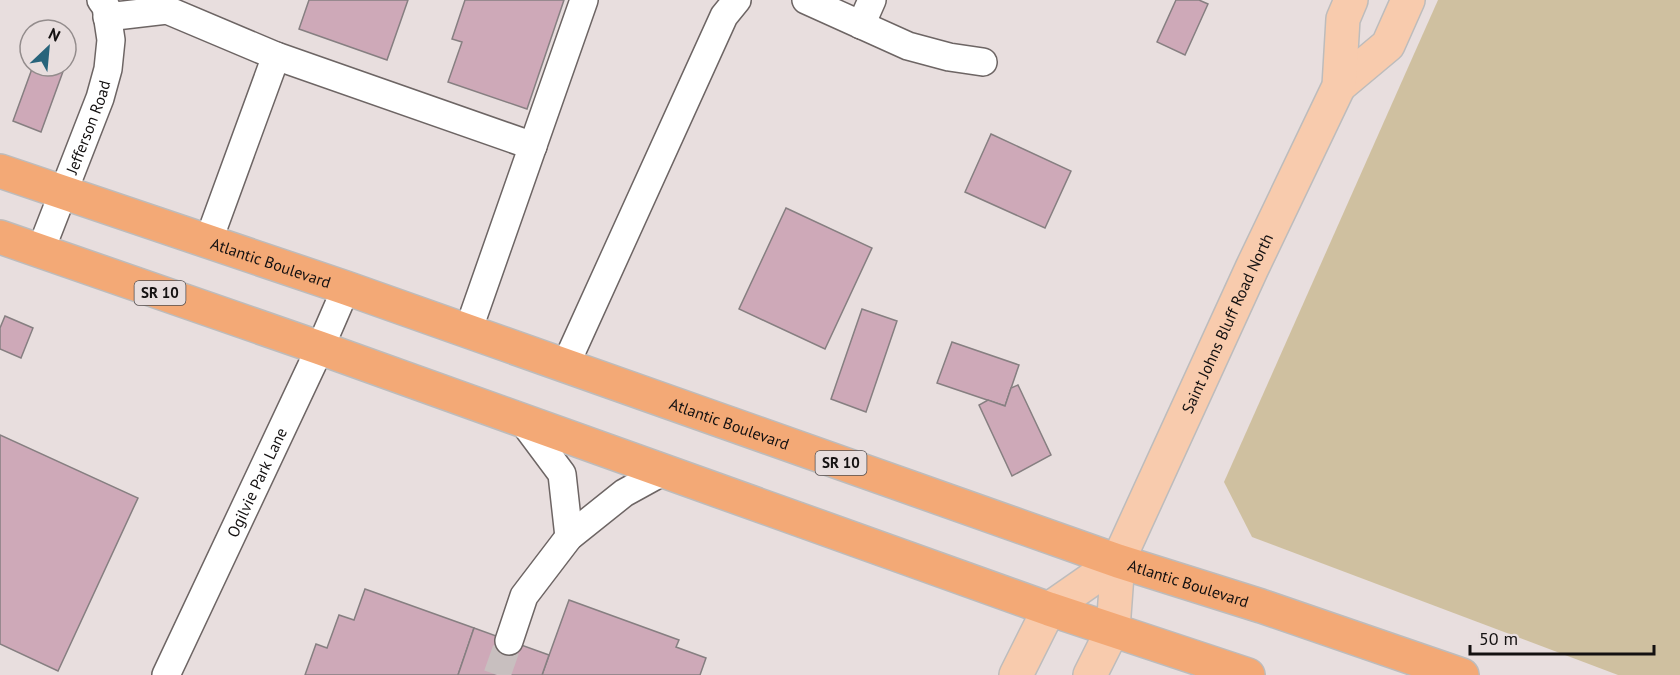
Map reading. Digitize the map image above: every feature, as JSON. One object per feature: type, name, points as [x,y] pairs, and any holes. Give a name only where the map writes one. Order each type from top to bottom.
[{"type":"highway","name":"Atlantic Boulevard","points":[[0,171],[346,288],[1118,561],[1261,606],[1462,675]]},
{"type":"highway","name":"SR 10","points":[[0,237],[320,348],[1049,609],[1248,675]]},
{"type":"main road","name":"Saint Johns Bluff Road North","points":[[1118,561],[1247,278],[1339,86],[1343,19],[1351,0]]},
{"type":"main road","name":"Saint Johns Bluff Road North","points":[[1339,86],[1388,45],[1408,0]]},
{"type":"main road","points":[[1016,675],[1049,609],[1118,561]]},
{"type":"main road","points":[[1090,675],[1113,629],[1118,561]]},
{"type":"street","points":[[468,331],[584,0]]},
{"type":"street","points":[[565,366],[724,16],[737,0]]},
{"type":"street","points":[[806,0],[908,46],[950,57],[983,62]]},
{"type":"street","points":[[861,25],[873,0]]},
{"type":"street","points":[[104,9],[167,10],[276,56],[533,146]]},
{"type":"street","name":"Jefferson Road","points":[[40,252],[100,98],[108,69],[111,40],[104,9]]},
{"type":"street","points":[[208,242],[276,56]]},
{"type":"street","name":"Ogilvie Park Lane","points":[[166,675],[346,288]]},
{"type":"street","points":[[520,419],[562,474],[569,537]]},
{"type":"street","points":[[509,641],[524,596],[569,537],[596,518],[624,493],[664,471]]},
{"type":"shaded area","points":[[1438,0],[1680,0],[1680,675],[1618,675],[1252,537],[1224,482]]},
{"type":"building","points":[[309,0],[408,0],[387,60],[299,29]]},
{"type":"building","points":[[465,0],[564,0],[527,109],[448,82],[462,42],[452,39]]},
{"type":"building","points":[[1176,0],[1199,0],[1208,4],[1185,55],[1157,42]]},
{"type":"building","points":[[29,78],[61,78],[41,132],[13,121]]},
{"type":"building","points":[[991,134],[1071,171],[1045,228],[965,192]]},
{"type":"building","points":[[786,208],[872,248],[825,349],[739,309]]},
{"type":"building","points":[[862,309],[897,321],[866,412],[831,399]]},
{"type":"building","points":[[5,316],[33,328],[21,358],[0,349],[0,328]]},
{"type":"building","points":[[952,342],[1019,365],[1005,406],[937,383]]},
{"type":"building","points":[[1018,385],[1051,455],[1012,476],[979,405],[988,400],[1005,406],[1011,388]]},
{"type":"building","points":[[0,435],[138,498],[58,671],[0,644]]},
{"type":"building","points":[[365,589],[474,628],[458,675],[305,675],[316,644],[327,648],[339,615],[354,620]]},
{"type":"building","points":[[569,600],[679,640],[676,647],[706,658],[700,675],[542,675]]},
{"type":"building","points":[[474,628],[549,655],[542,675],[458,675]]},
{"type":"tunnel","points":[[497,675],[509,641]]}]
